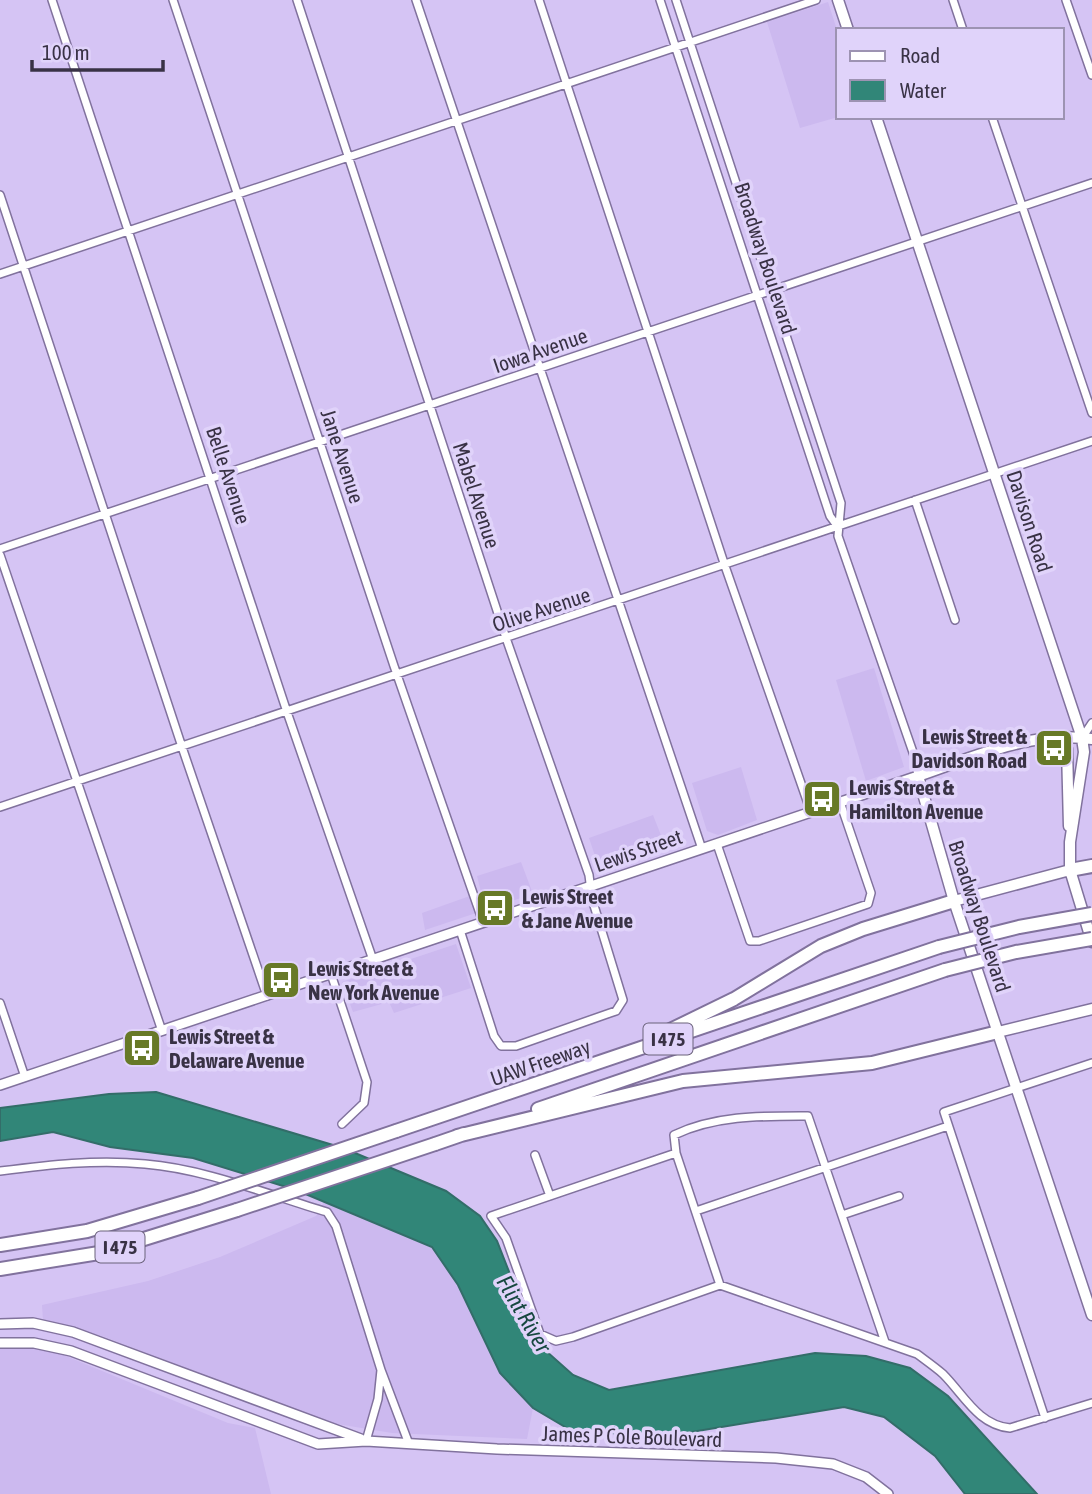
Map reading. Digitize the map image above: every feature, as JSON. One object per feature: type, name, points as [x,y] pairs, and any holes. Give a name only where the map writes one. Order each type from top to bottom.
[{"type":"highway","points":[[1070,870],[1092,866]]},
{"type":"highway","points":[[612,1058],[734,999],[821,946],[863,929],[954,901]]},
{"type":"highway","name":"UAW Freeway","points":[[0,1245],[87,1231],[198,1198],[939,947],[1009,929],[1092,914]]},
{"type":"highway","name":"UAW Freeway","points":[[0,1269],[99,1253],[237,1210],[945,970],[1016,952],[1092,941]]},
{"type":"highway","points":[[457,1136],[683,1081],[872,1063],[998,1032]]},
{"type":"main road","points":[[838,0],[847,28]]},
{"type":"main road","name":"Davison Road","points":[[877,119],[994,475],[1087,739],[1070,842],[1070,870],[1092,941]]},
{"type":"main road","points":[[1063,737],[1067,750],[1070,842]]},
{"type":"main road","name":"Lewis Street","points":[[918,776],[1021,743],[1063,737],[1087,739]]},
{"type":"main road","name":"Broadway Boulevard","points":[[918,776],[954,901],[1016,1089],[1087,1285],[1092,1315]]},
{"type":"main road","points":[[954,901],[1070,870]]},
{"type":"main road","points":[[998,1032],[1092,1009]]},
{"type":"street","name":"Belle Avenue","points":[[52,0],[287,712],[373,960]]},
{"type":"street","name":"Jane Avenue","points":[[173,0],[397,675],[483,922]]},
{"type":"street","name":"Mabel Avenue","points":[[297,0],[428,405],[590,887],[623,1000],[616,1011],[516,1046],[501,1046],[494,1036],[460,930]]},
{"type":"street","points":[[416,0],[616,602],[702,849]]},
{"type":"street","points":[[539,0],[725,566],[811,812]]},
{"type":"street","name":"Broadway Boulevard","points":[[660,0],[830,516],[838,527]]},
{"type":"street","name":"Broadway Boulevard","points":[[676,0],[841,503],[838,536],[916,762],[918,776]]},
{"type":"street","points":[[0,274],[816,0]]},
{"type":"street","points":[[953,0],[962,28]]},
{"type":"street","points":[[1066,0],[1092,75]]},
{"type":"street","points":[[993,119],[1092,413]]},
{"type":"street","name":"Iowa Avenue","points":[[0,552],[105,514],[1092,183]]},
{"type":"street","points":[[0,195],[181,747],[267,996]]},
{"type":"street","points":[[797,413],[811,408]]},
{"type":"street","name":"Olive Avenue","points":[[0,807],[1092,441]]},
{"type":"street","points":[[915,500],[955,620]]},
{"type":"street","points":[[0,552],[162,1031]]},
{"type":"street","points":[[1087,739],[1092,723]]},
{"type":"street","name":"Lewis Street","points":[[0,1085],[918,776]]},
{"type":"street","points":[[717,844],[750,941],[868,904],[871,893],[840,803]]},
{"type":"street","points":[[331,974],[367,1082],[364,1103],[342,1124]]},
{"type":"street","points":[[0,1003],[25,1077]]},
{"type":"street","points":[[1045,1418],[944,1112],[1092,1063]]},
{"type":"street","points":[[720,1285],[676,1153],[674,1135],[691,1127],[727,1119],[808,1116],[885,1342]]},
{"type":"street","points":[[696,1211],[948,1126]]},
{"type":"street","points":[[676,1153],[491,1216],[506,1238],[534,1325],[547,1339],[556,1341],[573,1336],[720,1285],[917,1353],[942,1374],[984,1421],[995,1427],[1010,1428],[1092,1403]]},
{"type":"street","points":[[535,1155],[550,1196]]},
{"type":"street","points":[[0,1171],[95,1162],[148,1164],[203,1176],[327,1212],[336,1226],[381,1370],[409,1444]]},
{"type":"street","points":[[842,1215],[899,1196]]},
{"type":"street","name":"James P Cole Boulevard","points":[[0,1324],[33,1323],[73,1332],[366,1441]]},
{"type":"street","name":"James P Cole Boulevard","points":[[0,1343],[34,1343],[71,1351],[318,1444],[366,1441],[776,1458],[832,1464],[866,1477],[888,1494]]},
{"type":"street","points":[[366,1441],[378,1399],[381,1370]]},
{"type":"shaded area","points":[[828,2],[836,28],[836,118],[800,128],[767,22]]},
{"type":"shaded area","points":[[874,668],[904,767],[866,781],[836,680]]},
{"type":"shaded area","points":[[741,767],[757,820],[718,835],[707,831],[692,783]]},
{"type":"shaded area","points":[[653,815],[666,848],[600,871],[589,838]]},
{"type":"shaded area","points":[[521,862],[533,894],[425,930],[422,913],[481,892],[477,876]]},
{"type":"shaded area","points":[[456,944],[471,988],[394,1013],[389,1002],[353,1012],[342,982]]},
{"type":"shaded area","points":[[324,1202],[432,1247],[458,1285],[500,1373],[533,1408],[527,1439],[392,1433],[331,1423],[102,1336],[43,1320],[42,1305],[148,1281],[220,1257],[316,1216]]},
{"type":"shaded area","points":[[0,1347],[25,1347],[61,1354],[228,1423],[255,1428],[271,1494],[0,1494]]},
{"type":"water","name":"Flint River","points":[[156,1092],[343,1148],[446,1191],[480,1216],[497,1241],[537,1343],[573,1375],[609,1390],[815,1353],[866,1356],[910,1368],[948,1396],[1037,1494],[965,1494],[935,1456],[884,1417],[844,1407],[667,1436],[572,1431],[533,1408],[500,1373],[458,1285],[432,1247],[296,1190],[193,1158],[110,1147],[53,1132],[0,1141],[0,1108],[109,1094]]},
{"type":"place","name":"Lewis Street & Davidson Road","points":[[1054,748]]},
{"type":"place","name":"Lewis Street & Hamilton Avenue","points":[[822,799]]},
{"type":"place","name":"Lewis Street & Jane Avenue","points":[[495,908]]},
{"type":"place","name":"Lewis Street & New York Avenue","points":[[281,980]]},
{"type":"place","name":"Lewis Street & Delaware Avenue","points":[[142,1048]]}]
